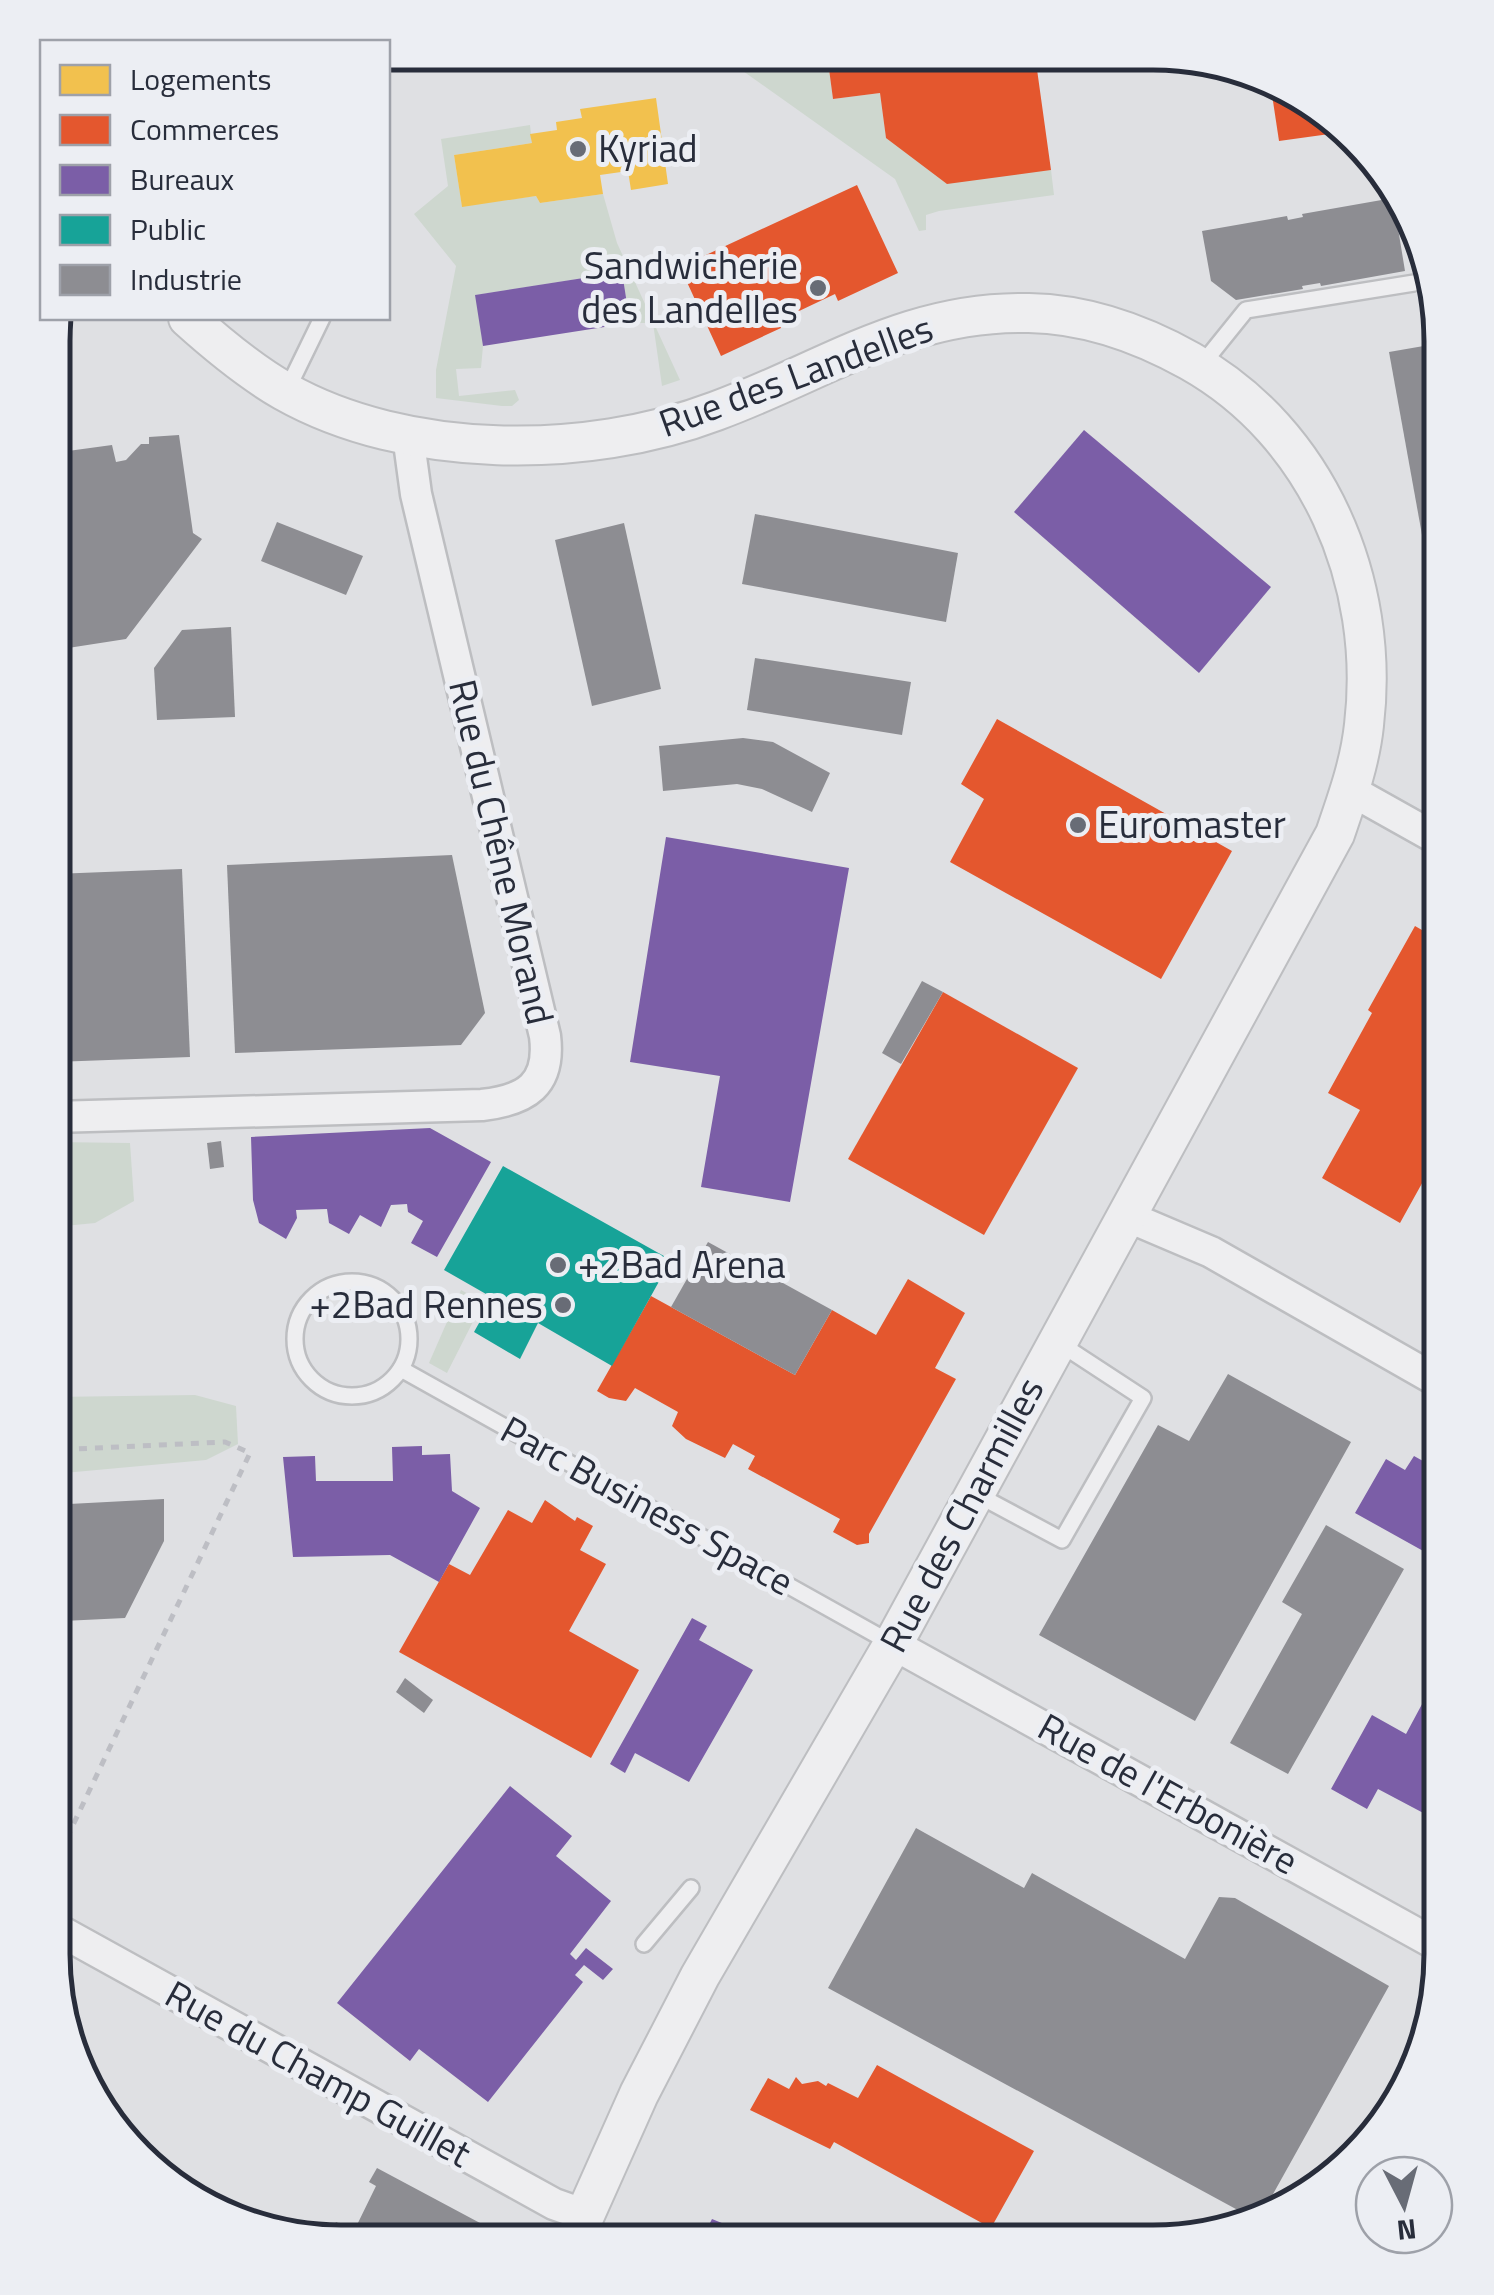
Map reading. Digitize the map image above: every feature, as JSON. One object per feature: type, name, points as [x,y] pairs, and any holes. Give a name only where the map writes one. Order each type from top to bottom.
[{"type":"street","name":"Rue des Landelles","points":[[190,320],[251,370],[328,412],[408,435],[530,444],[576,443],[642,432],[718,410],[897,332],[977,315],[1030,313],[1095,322],[1171,351],[1200,367],[1252,406],[1294,452],[1326,503],[1345,549],[1362,616],[1366,672],[1364,725],[1350,790]]},
{"type":"street","name":"Rue du Chêne Morand","points":[[70,1117],[482,1105],[525,1094],[538,1082],[547,1054],[545,1036],[416,494],[408,435]]},
{"type":"street","points":[[1350,790],[1424,831]]},
{"type":"street","name":"Rue des Charmilles","points":[[582,2225],[640,2094],[700,1976],[893,1644],[1124,1216],[1194,1098],[1335,834],[1350,790]]},
{"type":"street","points":[[1124,1216],[1211,1252],[1423,1373]]},
{"type":"street","name":"Rue de l'Erbonière","points":[[893,1644],[1423,1936]]},
{"type":"street","name":"Rue du Champ Guillet","points":[[70,1937],[554,2204],[578,2225]]},
{"type":"lane","points":[[1200,367],[1246,310],[1414,283]]},
{"type":"lane","points":[[286,392],[321,320]]},
{"type":"lane","points":[[360,1282],[379,1288],[404,1315],[409,1333],[408,1352],[401,1369],[388,1384],[353,1397],[334,1394],[317,1385],[296,1354],[294,1335],[309,1300],[324,1288],[342,1283],[360,1282]]},
{"type":"lane","points":[[974,1492],[1062,1540],[1144,1398],[1056,1341]]},
{"type":"lane","name":"Parc Business Space","points":[[401,1369],[893,1644]]},
{"type":"lane","points":[[644,1944],[691,1888]]},
{"type":"path","points":[[70,1449],[225,1442],[250,1453],[70,1831]]},
{"type":"shaded area","points":[[742,70],[829,70],[833,99],[880,93],[886,138],[1051,170],[1054,195],[939,211],[926,215],[926,230],[919,231],[895,179]]},
{"type":"shaded area","points":[[530,125],[532,143],[454,155],[462,206],[536,196],[540,203],[603,194],[617,243],[680,380],[662,386],[653,323],[630,323],[622,272],[476,295],[483,346],[481,368],[456,369],[459,396],[515,390],[519,400],[512,406],[502,406],[436,398],[436,370],[456,266],[414,214],[448,186],[441,139]]},
{"type":"shaded area","points":[[70,1142],[130,1143],[134,1201],[95,1223],[70,1225]]},
{"type":"shaded area","points":[[461,1290],[483,1302],[447,1373],[429,1363]]},
{"type":"shaded area","points":[[195,1395],[236,1406],[238,1444],[206,1460],[70,1472],[70,1397]]},
{"type":"building: Logements","name":"Kyriad","points":[[656,98],[668,184],[631,190],[628,171],[600,175],[603,194],[540,203],[536,196],[462,207],[454,155],[532,143],[530,134],[557,130],[556,122],[582,118],[580,109]]},
{"type":"building: Commerces","points":[[829,70],[1037,70],[1051,170],[947,184],[886,138],[880,93],[833,99]]},
{"type":"building: Commerces","points":[[1273,98],[1328,134],[1279,141]]},
{"type":"building: Commerces","points":[[857,185],[898,273],[838,301],[835,294],[778,321],[781,328],[721,356],[680,267]]},
{"type":"building: Commerces","name":"Euromaster","points":[[997,719],[1232,851],[1161,979],[950,862],[984,799],[961,784]]},
{"type":"building: Commerces","points":[[1415,926],[1424,931],[1423,1181],[1400,1223],[1322,1178],[1360,1110],[1328,1093],[1372,1013],[1368,1010]]},
{"type":"building: Commerces","points":[[943,992],[1078,1068],[984,1235],[848,1159]]},
{"type":"building: Commerces","points":[[908,1279],[965,1313],[935,1368],[956,1379],[869,1534],[869,1543],[857,1545],[833,1532],[840,1519],[748,1469],[755,1456],[733,1444],[725,1458],[686,1439],[672,1426],[678,1412],[635,1388],[626,1401],[597,1391],[651,1296],[795,1375],[832,1310],[876,1335]]},
{"type":"building: Commerces","points":[[545,1500],[575,1521],[577,1517],[593,1526],[580,1550],[606,1564],[569,1631],[639,1670],[591,1758],[399,1652],[449,1564],[470,1575],[508,1510],[532,1523]]},
{"type":"building: Commerces","points":[[877,2065],[1034,2151],[993,2225],[986,2225],[834,2142],[830,2149],[750,2110],[768,2078],[789,2089],[796,2077],[802,2084],[828,2083],[858,2098]]},
{"type":"building: Bureaux","points":[[622,272],[630,323],[483,346],[475,295]]},
{"type":"building: Bureaux","points":[[1084,430],[1271,587],[1199,673],[1014,512]]},
{"type":"building: Bureaux","points":[[666,837],[849,868],[790,1202],[701,1187],[720,1076],[630,1062]]},
{"type":"building: Bureaux","points":[[430,1128],[491,1162],[437,1257],[411,1243],[423,1221],[408,1212],[407,1204],[391,1205],[381,1227],[360,1215],[349,1234],[329,1223],[327,1209],[296,1210],[297,1218],[286,1239],[259,1223],[253,1200],[251,1137]]},
{"type":"building: Bureaux","points":[[422,1446],[422,1455],[450,1454],[452,1491],[480,1508],[439,1582],[390,1555],[293,1557],[283,1457],[315,1456],[316,1481],[393,1481],[392,1447]]},
{"type":"building: Bureaux","points":[[1414,1456],[1423,1461],[1423,1551],[1355,1513],[1386,1459],[1405,1470]]},
{"type":"building: Bureaux","points":[[692,1618],[707,1626],[699,1640],[753,1670],[689,1782],[635,1753],[625,1773],[610,1764]]},
{"type":"building: Bureaux","points":[[1423,1702],[1423,1813],[1378,1789],[1367,1809],[1331,1789],[1372,1715],[1406,1734]]},
{"type":"building: Bureaux","points":[[510,1786],[572,1836],[556,1856],[611,1901],[570,1954],[576,1960],[586,1948],[613,1969],[603,1980],[584,1965],[575,1975],[583,1982],[488,2102],[419,2049],[410,2061],[337,2003]]},
{"type":"building: Public","name":"+2Bad Arena","points":[[503,1166],[671,1260],[612,1366],[538,1323],[520,1359],[474,1332],[493,1298],[444,1270]]},
{"type":"building: Industrie","points":[[1384,200],[1397,225],[1405,271],[1236,300],[1211,281],[1202,231],[1287,216],[1288,220],[1303,217],[1302,214]]},
{"type":"building: Industrie","points":[[1424,346],[1424,545],[1389,352]]},
{"type":"building: Industrie","points":[[179,435],[193,533],[202,539],[126,639],[70,648],[70,451],[112,445],[116,462],[126,460],[141,444],[149,444],[149,437]]},
{"type":"building: Industrie","points":[[755,514],[958,553],[946,622],[742,584]]},
{"type":"building: Industrie","points":[[277,522],[363,556],[346,595],[261,561]]},
{"type":"building: Industrie","points":[[624,523],[661,689],[592,706],[555,540]]},
{"type":"building: Industrie","points":[[231,627],[235,717],[157,720],[154,668],[182,630]]},
{"type":"building: Industrie","points":[[755,658],[911,682],[902,735],[747,710]]},
{"type":"building: Industrie","points":[[743,738],[773,742],[830,773],[812,812],[762,789],[737,784],[663,791],[659,746]]},
{"type":"building: Industrie","points":[[452,855],[485,1013],[461,1045],[235,1053],[227,865]]},
{"type":"building: Industrie","points":[[182,869],[190,1057],[70,1061],[70,873]]},
{"type":"building: Industrie","points":[[922,981],[943,992],[901,1064],[882,1053]]},
{"type":"building: Industrie","points":[[221,1141],[224,1167],[210,1169],[207,1143]]},
{"type":"building: Industrie","points":[[708,1242],[832,1310],[795,1375],[671,1307]]},
{"type":"building: Industrie","points":[[1228,1374],[1351,1442],[1195,1721],[1039,1635],[1158,1425],[1189,1441]]},
{"type":"building: Industrie","points":[[164,1499],[164,1541],[125,1618],[70,1621],[70,1504]]},
{"type":"building: Industrie","points":[[1326,1525],[1404,1569],[1288,1774],[1230,1743],[1302,1614],[1282,1602]]},
{"type":"building: Industrie","points":[[405,1678],[433,1700],[424,1713],[396,1692]]},
{"type":"building: Industrie","points":[[916,1828],[1024,1888],[1032,1873],[1185,1959],[1219,1897],[1235,1898],[1389,1986],[1271,2197],[1239,2210],[828,1988]]},
{"type":"building: Industrie","points":[[377,2168],[484,2225],[357,2225],[376,2186],[369,2182]]},
{"type":"place","name":"Kyriad","points":[[578,149]]},
{"type":"place","name":"Sandwicherie des Landelles","points":[[818,288]]},
{"type":"place","name":"Euromaster","points":[[1078,825]]},
{"type":"place","name":"+2Bad Arena","points":[[558,1265]]},
{"type":"place","name":"+2Bad Rennes","points":[[563,1305]]}]
